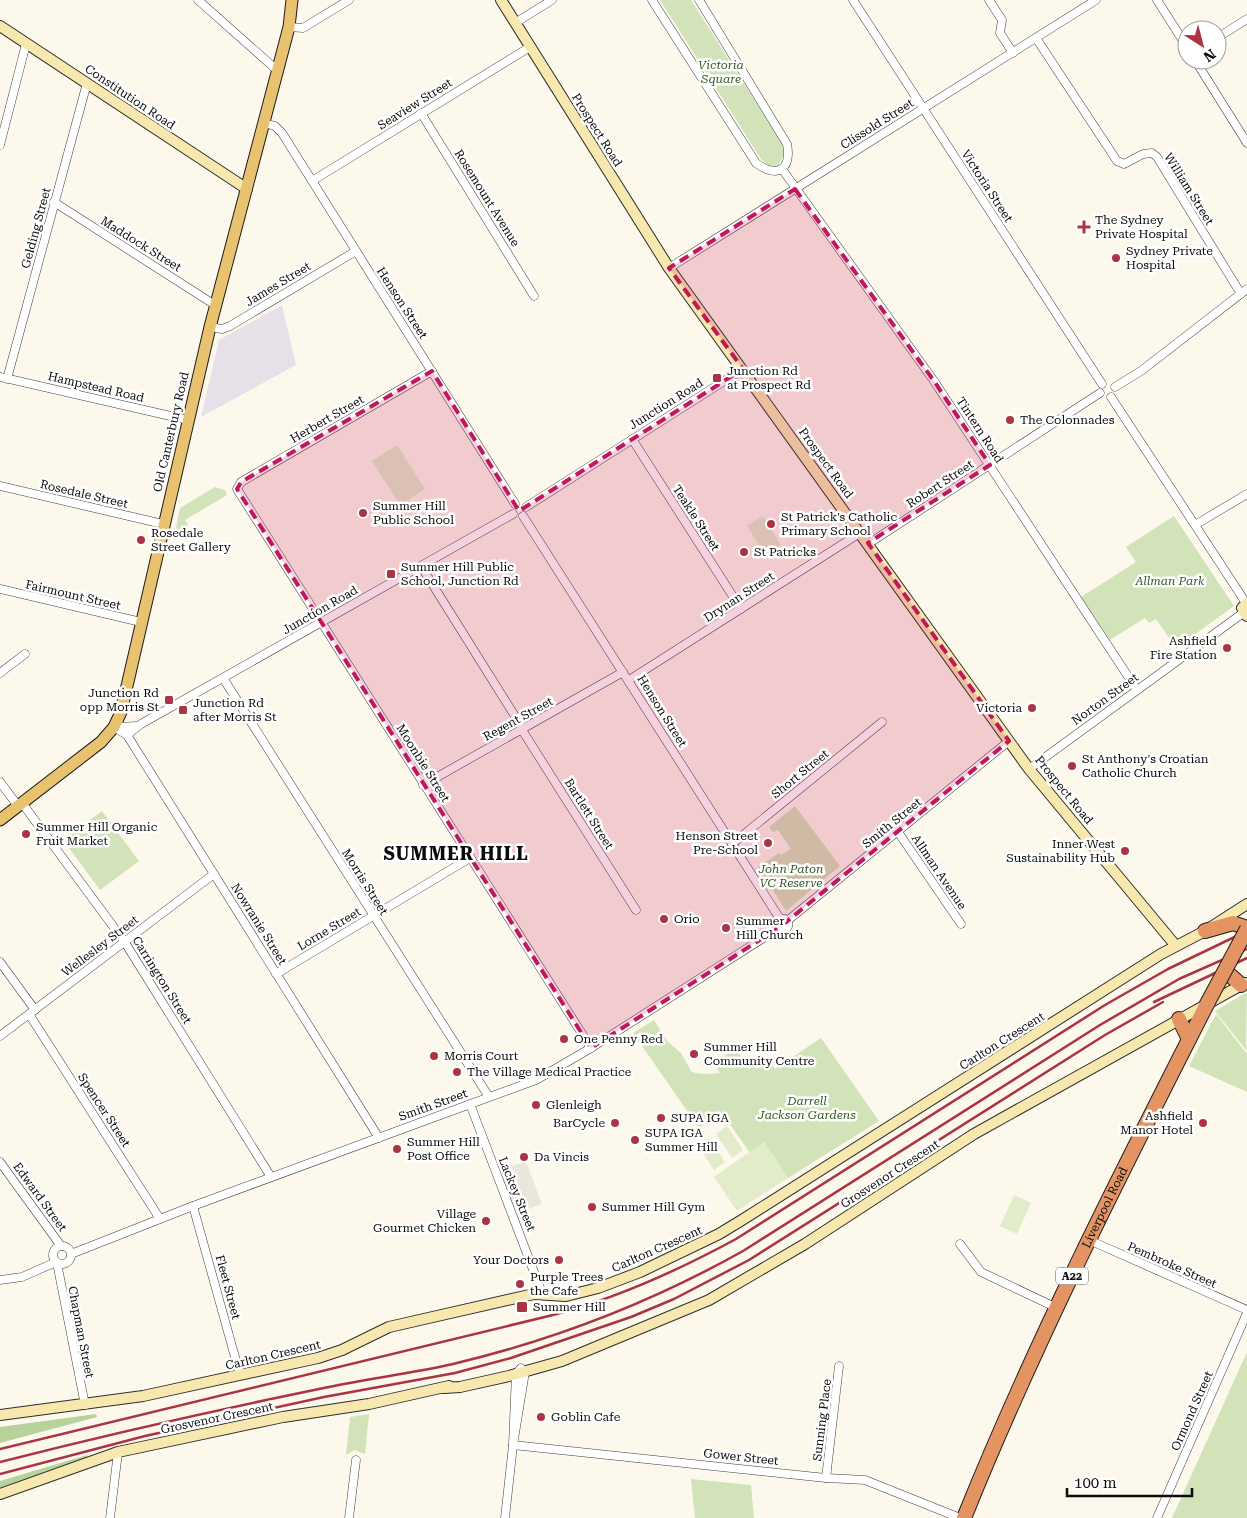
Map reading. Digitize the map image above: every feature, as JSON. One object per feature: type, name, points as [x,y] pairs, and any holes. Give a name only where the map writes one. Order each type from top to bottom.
[{"type":"highway","points":[[1205,931],[1233,923],[1247,929]]},
{"type":"highway","name":"Liverpool Road","points":[[964,1518],[992,1450],[1089,1240],[1208,1002],[1236,978],[1247,929]]},
{"type":"highway","points":[[1179,1019],[1190,1038]]},
{"type":"main road","name":"Old Canterbury Road","points":[[0,820],[101,742],[114,727],[121,712],[215,305],[278,71],[289,27],[292,0]]},
{"type":"street","points":[[198,0],[278,71]]},
{"type":"street","points":[[289,27],[303,28],[349,0]]},
{"type":"street","name":"Prospect Road","points":[[501,0],[669,268],[1009,741],[1176,946]]},
{"type":"street","points":[[515,23],[552,0]]},
{"type":"street","points":[[652,0],[756,163],[765,170],[776,172],[786,165],[789,156],[787,144],[699,0]]},
{"type":"street","name":"Victoria Street","points":[[853,0],[1102,384]]},
{"type":"street","points":[[989,0],[1002,20],[1000,33],[1013,53]]},
{"type":"street","name":"Clissold Street","points":[[669,268],[1096,0]]},
{"type":"street","points":[[1158,0],[1177,31]]},
{"type":"street","points":[[1227,32],[1247,19]]},
{"type":"street","name":"Constitution Road","points":[[0,26],[247,189]]},
{"type":"street","name":"William Street","points":[[1036,38],[1118,161],[1124,164],[1143,154],[1152,153],[1157,157],[1244,292]]},
{"type":"street","points":[[0,145],[26,44]]},
{"type":"street","name":"Seaview Street","points":[[312,181],[530,47]]},
{"type":"street","points":[[1201,70],[1247,143]]},
{"type":"street","name":"Gelding Street","points":[[3,378],[87,83]]},
{"type":"street","name":"Rosemount Avenue","points":[[421,113],[534,296]]},
{"type":"street","name":"Henson Street","points":[[264,123],[278,128],[515,504]]},
{"type":"street","points":[[782,169],[795,189]]},
{"type":"street","name":"Tintern Road","points":[[795,189],[874,296],[990,465],[1137,690]]},
{"type":"street","name":"Maddock Street","points":[[54,202],[215,305]]},
{"type":"street","name":"James Street","points":[[210,327],[222,329],[230,326],[356,251]]},
{"type":"street","points":[[1114,387],[1141,371],[1244,292]]},
{"type":"street","name":"Junction Road","points":[[526,507],[743,369]]},
{"type":"street","name":"Herbert Street","points":[[237,489],[241,482],[432,371]]},
{"type":"street","name":"Hampstead Road","points":[[3,378],[188,420]]},
{"type":"street","points":[[1109,382],[1114,387],[1115,393],[1112,397],[1105,398],[1100,393],[1102,384],[1109,382]]},
{"type":"street","name":"Robert Street","points":[[868,544],[1100,393]]},
{"type":"street","points":[[1112,397],[1195,525],[1246,609]]},
{"type":"street","name":"Teakle Street","points":[[632,439],[741,610]]},
{"type":"street","name":"Rosedale Street","points":[[0,486],[163,524]]},
{"type":"street","name":"Moonbie Street","points":[[237,489],[591,1048]]},
{"type":"street","points":[[1195,525],[1247,494]]},
{"type":"street","points":[[521,503],[526,507],[523,516],[519,517],[513,514],[512,510],[515,504],[521,503]]},
{"type":"street","name":"Junction Road","points":[[127,735],[136,730],[138,726],[513,514]]},
{"type":"street","name":"Henson Street","points":[[523,516],[732,844],[784,920]]},
{"type":"street","name":"Drynan Street","points":[[629,680],[860,533]]},
{"type":"street","name":"Bartlett Street","points":[[420,566],[636,910]]},
{"type":"street","name":"Fairmount Street","points":[[0,589],[141,622]]},
{"type":"street","name":"Norton Street","points":[[1030,769],[1246,609]]},
{"type":"street","points":[[0,673],[25,654]]},
{"type":"street","name":"Regent Street","points":[[423,785],[624,672]]},
{"type":"street","name":"Morris Street","points":[[223,678],[488,1097]]},
{"type":"street","name":"Short Street","points":[[732,844],[882,722]]},
{"type":"street","name":"Junction Road","points":[[114,727],[138,726]]},
{"type":"street","name":"Nowranie Street","points":[[114,727],[127,735],[379,1138]]},
{"type":"street","name":"Smith Street","points":[[71,1254],[193,1206],[536,1080],[591,1048],[779,928],[786,928],[784,920],[898,832],[1009,741]]},
{"type":"street","name":"Carrington Street","points":[[0,782],[20,805],[124,941],[271,1177]]},
{"type":"street","name":"Allman Avenue","points":[[898,832],[961,924]]},
{"type":"street","name":"Lorne Street","points":[[276,974],[470,858]]},
{"type":"street","name":"Wellesley Street","points":[[0,1036],[214,874]]},
{"type":"street","name":"Carlton Crescent","points":[[0,1416],[142,1396],[330,1355],[390,1327],[542,1293],[566,1296],[598,1288],[640,1272],[719,1234],[1176,946],[1205,931],[1247,904]]},
{"type":"street","name":"Spencer Street","points":[[0,962],[160,1219]]},
{"type":"street","name":"Grosvenor Crescent","points":[[0,1494],[118,1452],[283,1417],[369,1404],[444,1388],[460,1387],[562,1361],[580,1352],[645,1328],[709,1300],[805,1244],[974,1134],[1208,1002],[1236,978]]},
{"type":"street","name":"Lackey Street","points":[[470,1104],[542,1293]]},
{"type":"street","name":"Edward Street","points":[[1,1164],[61,1246]]},
{"type":"street","name":"Fleet Street","points":[[193,1206],[240,1375]]},
{"type":"street","name":"Pembroke Street","points":[[1089,1240],[1247,1312]]},
{"type":"street","points":[[960,1244],[981,1272],[1057,1308]]},
{"type":"street","points":[[0,1280],[22,1277],[57,1262],[66,1264],[70,1260],[71,1254],[68,1248],[61,1246],[54,1254],[57,1262]]},
{"type":"street","name":"Chapman Street","points":[[57,1262],[85,1405]]},
{"type":"street","name":"Ormond Street","points":[[1157,1518],[1247,1312]]},
{"type":"street","name":"Sunning Place","points":[[826,1478],[839,1366]]},
{"type":"street","points":[[505,1518],[521,1371]]},
{"type":"street","name":"Gower Street","points":[[513,1444],[826,1478],[865,1480],[960,1518]]},
{"type":"street","points":[[110,1518],[118,1452]]},
{"type":"street","points":[[349,1518],[356,1460]]},
{"type":"highlighted area","points":[[795,189],[934,381],[990,465],[868,543],[1009,741],[780,927],[591,1048],[237,489],[241,482],[432,371],[519,511],[743,369],[669,268]]},
{"type":"shaded area","points":[[282,305],[296,365],[201,417],[219,340]]},
{"type":"shaded area","points":[[526,1162],[542,1204],[521,1211],[511,1203],[502,1172],[508,1167]]},
{"type":"green space","name":"Victoria Square","points":[[660,0],[691,0],[782,144],[785,153],[778,165],[770,167],[761,159]]},
{"type":"green space","points":[[397,445],[425,489],[400,505],[372,461]]},
{"type":"green space","points":[[215,487],[225,490],[227,495],[185,520],[188,525],[175,533],[180,508]]},
{"type":"green space","points":[[763,516],[781,545],[765,555],[747,526]]},
{"type":"green space","name":"Allman Park","points":[[1174,516],[1234,606],[1176,648],[1156,619],[1149,623],[1145,618],[1110,640],[1081,597],[1136,562],[1126,547]]},
{"type":"green space","name":"John Paton VC Reserve","points":[[795,806],[840,866],[786,911],[758,867],[779,853],[781,855],[791,849],[778,830],[773,832],[769,827]]},
{"type":"green space","points":[[102,811],[139,861],[100,890],[63,840]]},
{"type":"green space","points":[[1247,992],[1246,1044],[1247,1051],[1215,1011]]},
{"type":"green space","points":[[1216,1014],[1247,1054],[1247,1092],[1189,1066]]},
{"type":"green space","name":"Darrell Jackson Gardens","points":[[654,1020],[667,1041],[681,1053],[691,1071],[701,1074],[720,1073],[714,1063],[736,1048],[749,1069],[767,1057],[775,1069],[821,1038],[879,1121],[788,1178],[764,1142],[750,1153],[722,1113],[699,1128],[633,1033]]},
{"type":"green space","points":[[727,1126],[743,1150],[732,1158],[716,1134]]},
{"type":"green space","points":[[709,1138],[725,1162],[714,1170],[698,1146]]},
{"type":"green space","points":[[764,1142],[788,1178],[737,1211],[714,1177]]},
{"type":"green space","points":[[1014,1195],[1031,1203],[1017,1234],[1000,1226]]},
{"type":"green space","points":[[1247,1352],[1247,1518],[1172,1518]]},
{"type":"green space","points":[[96,1414],[97,1417],[0,1443],[0,1427]]},
{"type":"green space","points":[[369,1414],[365,1454],[354,1450],[346,1455],[350,1417]]},
{"type":"green space","points":[[87,1455],[88,1458],[0,1489],[0,1481]]},
{"type":"green space","points":[[691,1479],[751,1485],[754,1518],[695,1518]]},
{"type":"railway","points":[[0,1449],[553,1315],[647,1283],[736,1239],[1105,1005],[1168,969],[1247,931]]},
{"type":"railway","points":[[0,1462],[119,1433],[336,1385],[453,1364],[528,1343],[602,1318],[674,1287],[743,1251],[1100,1025],[1179,979],[1247,949]]},
{"type":"railway","points":[[1154,1002],[1247,958]]},
{"type":"railway","points":[[0,1474],[145,1436],[324,1397],[455,1373],[511,1358],[631,1317],[674,1299],[749,1260],[1105,1035],[1163,1002]]},
{"type":"place","name":"The Sydney Private Hospital","points":[[1084,227]]},
{"type":"place","name":"Sydney Private Hospital","points":[[1116,258]]},
{"type":"place","name":"Junction Rd at Prospect Rd","points":[[717,378]]},
{"type":"place","name":"The Colonnades","points":[[1010,420]]},
{"type":"place","name":"Summer Hill Public School","points":[[363,513]]},
{"type":"place","name":"St Patrick's Catholic Primary School","points":[[771,524]]},
{"type":"place","name":"Rosedale Street Gallery","points":[[141,540]]},
{"type":"place","name":"St Patricks","points":[[744,552]]},
{"type":"place","name":"Summer Hill Public School, Junction Rd","points":[[391,574]]},
{"type":"place","name":"Ashfield Fire Station","points":[[1227,648]]},
{"type":"place","name":"Junction Rd opp Morris St","points":[[169,700]]},
{"type":"place","name":"Victoria","points":[[1032,708]]},
{"type":"place","name":"Junction Rd after Morris St","points":[[183,710]]},
{"type":"place","name":"St Anthony's Croatian Catholic Church","points":[[1072,766]]},
{"type":"place","name":"Summer Hill Organic Fruit Market","points":[[26,834]]},
{"type":"place","name":"Henson Street Pre-School","points":[[768,843]]},
{"type":"place","name":"Inner West Sustainability Hub","points":[[1125,851]]},
{"type":"place","name":"Orio","points":[[664,919]]},
{"type":"place","name":"Summer Hill Church","points":[[726,928]]},
{"type":"place","name":"One Penny Red","points":[[564,1039]]},
{"type":"place","name":"Summer Hill Community Centre","points":[[694,1054]]},
{"type":"place","name":"Morris Court","points":[[434,1056]]},
{"type":"place","name":"The Village Medical Practice","points":[[457,1072]]},
{"type":"place","name":"Glenleigh","points":[[536,1105]]},
{"type":"place","name":"SUPA IGA","points":[[661,1118]]},
{"type":"place","name":"BarCycle","points":[[615,1123]]},
{"type":"place","name":"Ashfield Manor Hotel","points":[[1203,1123]]},
{"type":"place","name":"SUPA IGA Summer Hill","points":[[635,1140]]},
{"type":"place","name":"Summer Hill Post Office","points":[[397,1149]]},
{"type":"place","name":"Da Vincis","points":[[524,1157]]},
{"type":"place","name":"Summer Hill Gym","points":[[592,1207]]},
{"type":"place","name":"Village Gourmet Chicken","points":[[486,1221]]},
{"type":"place","name":"Your Doctors","points":[[559,1260]]},
{"type":"place","name":"Purple Trees the Cafe","points":[[520,1284]]},
{"type":"place","name":"Summer Hill","points":[[522,1307]]},
{"type":"place","name":"Goblin Cafe","points":[[541,1417]]},
{"type":"district","name":"SUMMER HILL","points":[[456,853]]}]
